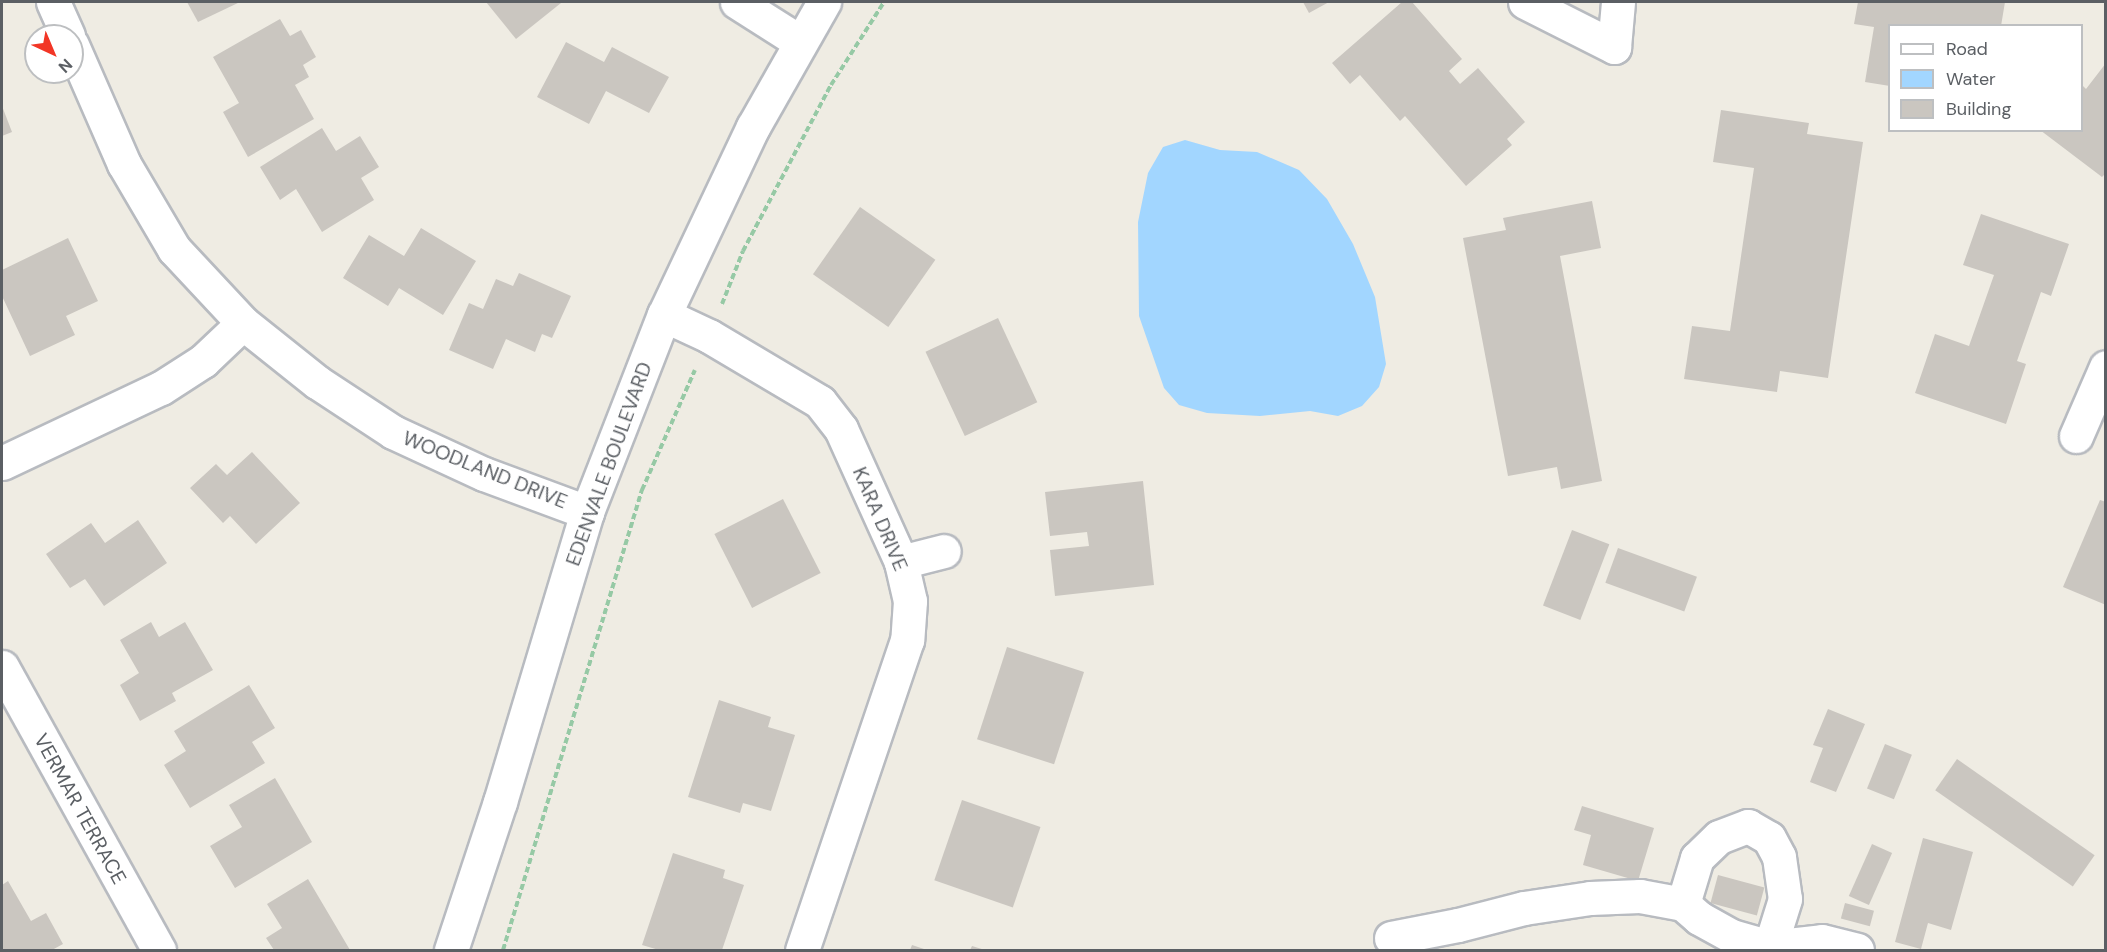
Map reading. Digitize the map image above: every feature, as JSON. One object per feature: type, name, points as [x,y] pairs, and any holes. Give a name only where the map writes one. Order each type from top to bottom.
[{"type":"street","points":[[53,2],[63,24]]},
{"type":"street","points":[[737,2],[800,42]]},
{"type":"street","name":"EDENVALE BOULEVARD","points":[[451,951],[500,802],[587,512],[664,315],[753,127],[824,2]]},
{"type":"street","points":[[1525,2],[1614,47],[1618,2]]},
{"type":"street","name":"WOODLAND DRIVE","points":[[84,72],[124,164],[174,249],[243,322],[316,382],[393,432],[484,474],[587,512]]},
{"type":"street","name":"KARA DRIVE","points":[[664,315],[709,336],[820,402],[841,429],[901,562],[910,601],[907,640],[802,951]]},
{"type":"street","points":[[2,463],[161,388],[203,361],[243,322]]},
{"type":"street","points":[[2076,436],[2106,367]]},
{"type":"street","points":[[901,562],[944,551]]},
{"type":"street","name":"VERMAR TERRACE","points":[[2,668],[159,951]]},
{"type":"street","points":[[1683,904],[1697,858],[1719,837],[1748,826],[1769,838],[1779,857],[1785,899],[1770,949]]},
{"type":"street","points":[[1391,938],[1458,925],[1524,908],[1590,898],[1640,896],[1683,904],[1700,918],[1732,936],[1770,949],[1822,941],[1857,951]]},
{"type":"path","points":[[503,951],[642,490],[743,251],[831,85],[884,2]]},
{"type":"water","points":[[1185,140],[1220,150],[1257,152],[1299,170],[1327,199],[1353,244],[1375,297],[1386,364],[1379,387],[1362,406],[1338,416],[1310,411],[1260,416],[1207,413],[1179,405],[1164,388],[1139,316],[1138,222],[1148,173],[1163,147]]},
{"type":"building","points":[[187,2],[240,2],[198,22]]},
{"type":"building","points":[[486,2],[560,2],[561,3],[516,39]]},
{"type":"building","points":[[1303,2],[1329,2],[1309,13]]},
{"type":"building","points":[[1402,2],[1412,2],[1462,59],[1449,71],[1460,84],[1478,68],[1525,122],[1507,139],[1512,145],[1466,186],[1405,116],[1400,121],[1360,75],[1350,84],[1332,63]]},
{"type":"building","points":[[1858,2],[2005,2],[2001,24],[1888,24],[1888,86],[1865,82],[1874,27],[1854,24]]},
{"type":"building","points":[[280,19],[290,36],[301,30],[316,57],[303,65],[309,77],[295,85],[314,119],[248,157],[223,112],[239,103],[213,57]]},
{"type":"building","points":[[566,42],[604,62],[612,47],[669,77],[649,113],[606,91],[589,124],[537,97]]},
{"type":"building","points":[[2106,63],[2106,173],[2102,177],[2043,132],[2083,132],[2083,86],[2086,89]]},
{"type":"building","points":[[2,106],[12,132],[2,136]]},
{"type":"building","points":[[1721,110],[1809,123],[1807,134],[1863,142],[1828,378],[1780,371],[1777,392],[1684,379],[1692,326],[1730,331],[1754,168],[1713,162]]},
{"type":"building","points":[[322,128],[336,151],[360,136],[379,167],[361,178],[374,200],[322,232],[296,189],[280,200],[260,167]]},
{"type":"building","points":[[1592,201],[1601,248],[1560,256],[1602,481],[1561,489],[1557,467],[1508,476],[1463,238],[1506,230],[1503,218]]},
{"type":"building","points":[[860,207],[935,260],[888,327],[813,274]]},
{"type":"building","points":[[1981,214],[2069,244],[2051,296],[2041,292],[2017,361],[2026,364],[2006,424],[1915,393],[1935,334],[1969,346],[1994,275],[1963,265]]},
{"type":"building","points":[[421,228],[476,261],[443,315],[399,288],[388,306],[343,278],[369,235],[404,256]]},
{"type":"building","points":[[68,238],[98,301],[66,316],[75,335],[30,356],[2,296],[2,270]]},
{"type":"building","points":[[519,273],[571,296],[552,338],[542,334],[535,352],[506,339],[493,369],[449,350],[469,303],[483,309],[496,279],[513,286]]},
{"type":"building","points":[[998,318],[1037,402],[965,436],[925,352]]},
{"type":"building","points":[[252,452],[300,503],[256,544],[230,516],[223,523],[190,488],[216,464],[227,475]]},
{"type":"building","points":[[1143,481],[1154,585],[1055,596],[1050,550],[1089,546],[1087,532],[1050,536],[1045,492]]},
{"type":"building","points":[[783,499],[821,573],[752,608],[714,534]]},
{"type":"building","points":[[2100,500],[2106,502],[2106,605],[2063,587]]},
{"type":"building","points":[[138,520],[167,563],[104,606],[85,579],[70,588],[46,554],[91,523],[105,543]]},
{"type":"building","points":[[1572,530],[1609,544],[1580,620],[1543,606]]},
{"type":"building","points":[[1618,548],[1697,577],[1684,611],[1605,583]]},
{"type":"building","points":[[151,622],[159,637],[185,622],[213,670],[172,693],[176,701],[140,721],[120,685],[139,673],[120,640]]},
{"type":"building","points":[[1007,647],[1084,672],[1054,764],[977,739]]},
{"type":"building","points":[[249,685],[275,728],[252,742],[265,763],[190,808],[164,765],[186,751],[174,731]]},
{"type":"building","points":[[719,700],[771,717],[768,727],[795,735],[771,811],[743,803],[740,813],[688,797]]},
{"type":"building","points":[[1828,709],[1865,724],[1836,792],[1810,782],[1823,748],[1813,745]]},
{"type":"building","points":[[1885,744],[1912,755],[1894,799],[1867,789]]},
{"type":"building","points":[[1957,759],[2095,855],[2073,886],[1935,790]]},
{"type":"building","points":[[275,778],[312,842],[235,888],[210,846],[242,827],[229,805]]},
{"type":"building","points":[[962,800],[1040,827],[1013,907],[934,880]]},
{"type":"building","points":[[1582,806],[1654,828],[1638,881],[1583,865],[1591,835],[1574,830]]},
{"type":"building","points":[[1923,838],[1973,852],[1951,930],[1928,923],[1921,949],[1895,942]]},
{"type":"building","points":[[1872,844],[1892,853],[1869,905],[1849,896]]},
{"type":"building","points":[[673,853],[725,870],[723,878],[744,885],[722,950],[659,950],[642,945]]},
{"type":"building","points":[[1718,875],[1764,887],[1757,915],[1710,903]]},
{"type":"building","points":[[308,879],[350,950],[274,950],[266,938],[282,928],[267,904]]},
{"type":"building","points":[[8,881],[31,921],[46,913],[63,944],[52,950],[2,950],[2,885]]},
{"type":"building","points":[[1845,903],[1874,911],[1870,926],[1841,918]]},
{"type":"building","points":[[912,945],[927,950],[910,950]]},
{"type":"building","points":[[972,946],[985,950],[970,950]]}]
